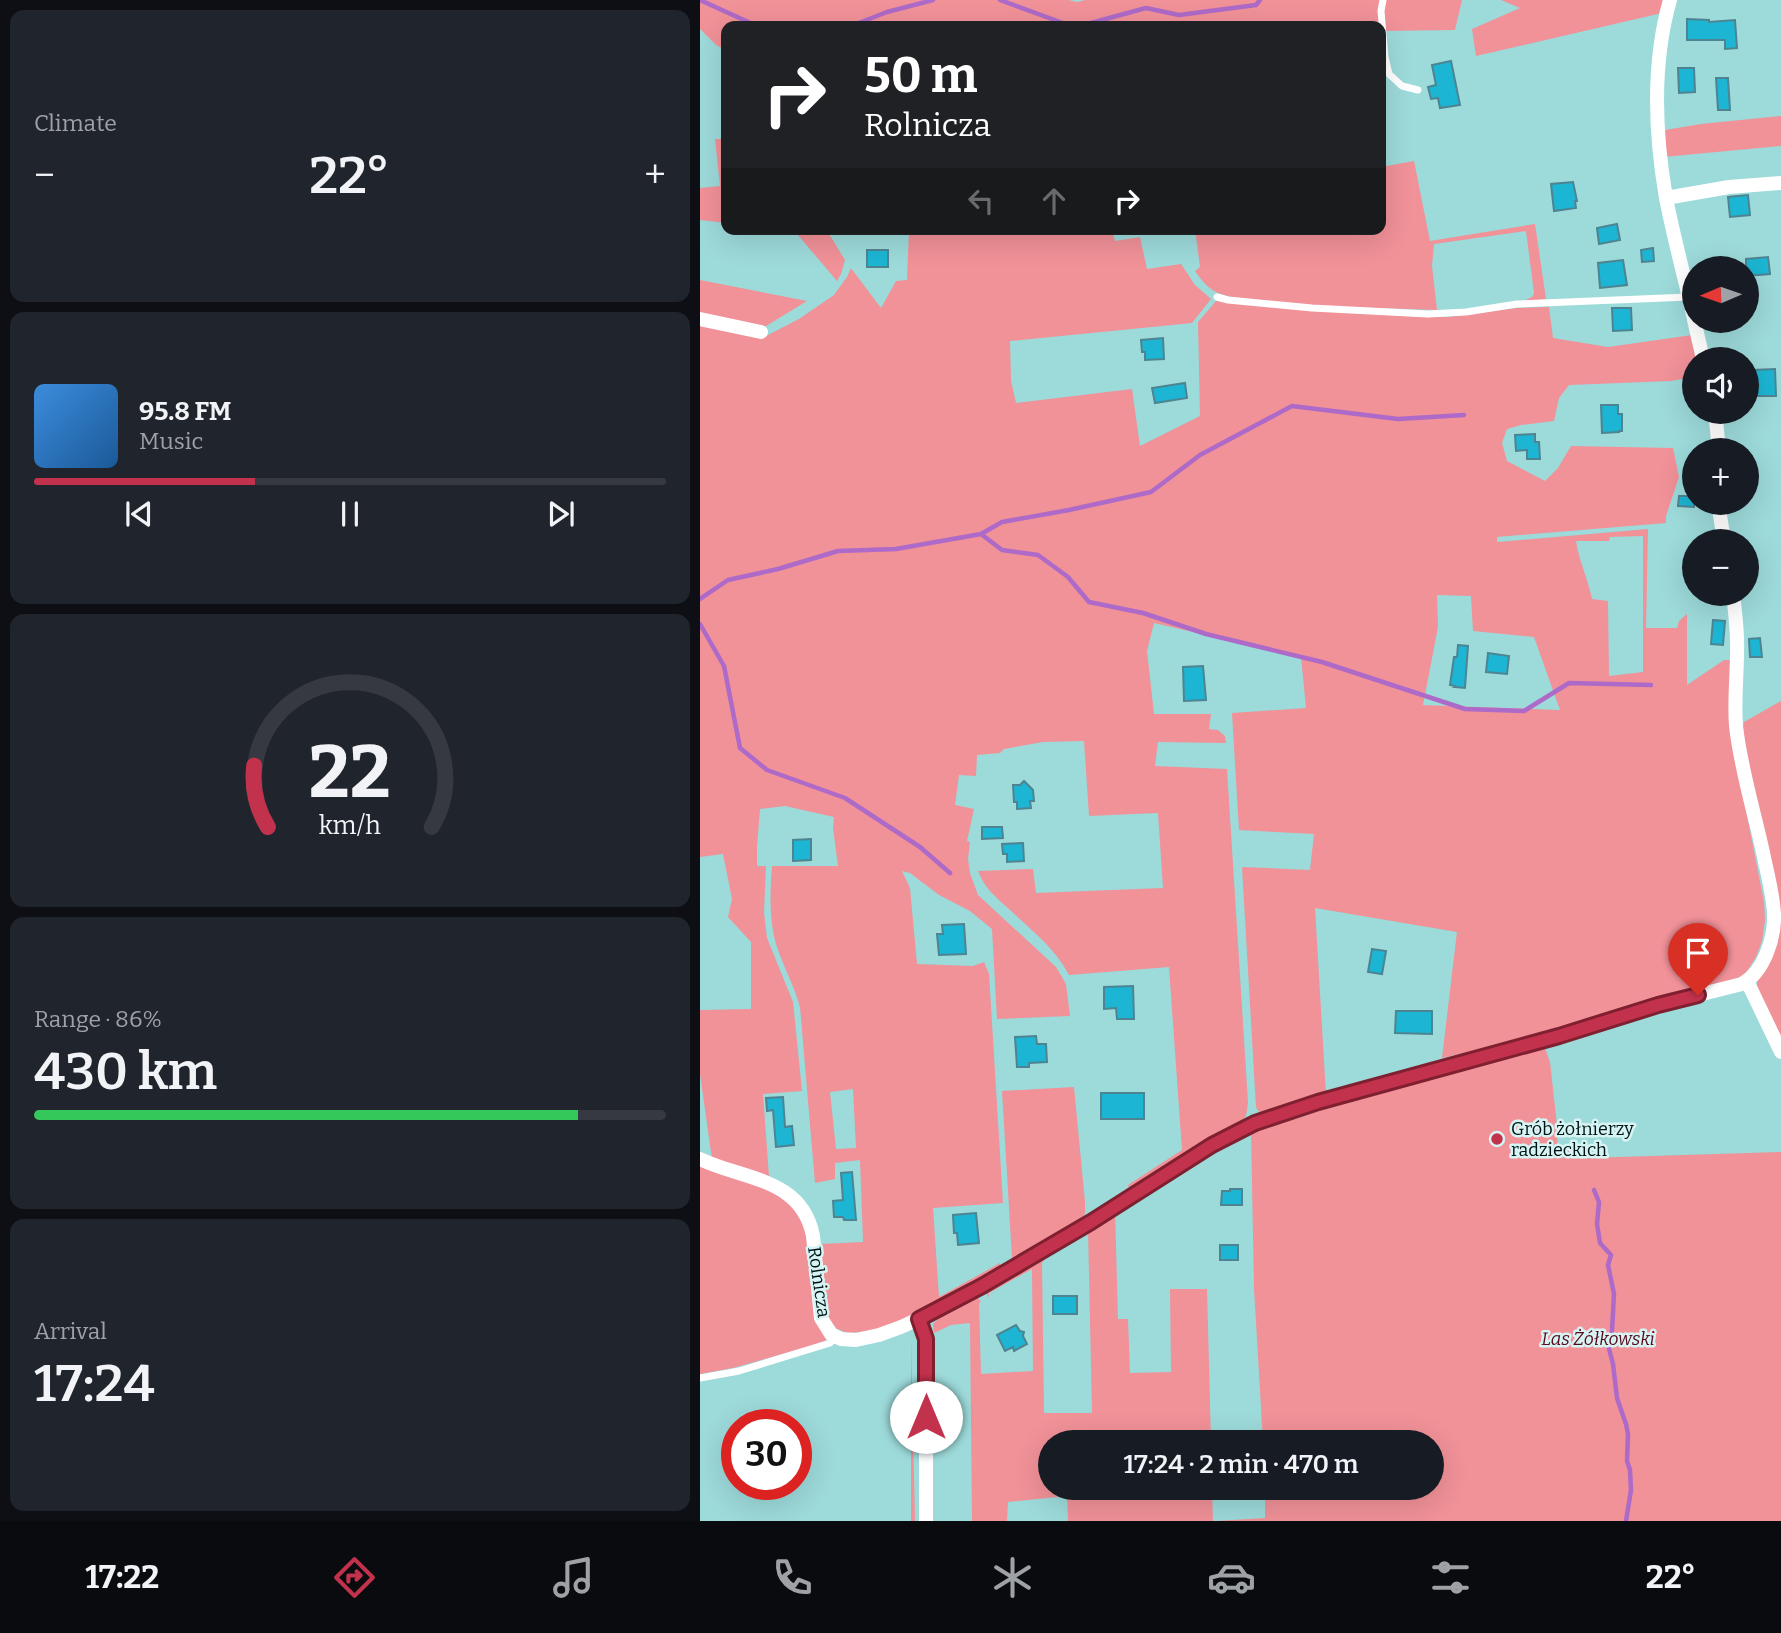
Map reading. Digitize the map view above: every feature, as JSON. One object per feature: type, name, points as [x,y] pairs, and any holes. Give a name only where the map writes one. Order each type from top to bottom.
[{"type":"street","points":[[1670,0],[1659,65],[1658,128],[1666,198],[1682,267]]},
{"type":"street","points":[[1666,198],[1729,187],[1781,183]]},
{"type":"street","points":[[700,319],[761,332]]},
{"type":"street","points":[[1734,606],[1737,636],[1737,728],[1774,913],[1768,948],[1759,968],[1747,981],[1781,1052]]},
{"type":"street","name":"Rolnicza","points":[[700,1159],[770,1184],[785,1191],[801,1205],[811,1224],[821,1318],[831,1334],[841,1339],[856,1340],[879,1335],[919,1319],[982,1286],[1091,1222],[1212,1145],[1255,1123],[1327,1099],[1747,981]]},
{"type":"street","points":[[919,1319],[924,1331],[926,1351],[926,1521]]},
{"type":"lane","points":[[1382,21],[1383,0]]},
{"type":"lane","points":[[1386,61],[1389,74],[1402,86],[1418,90]]},
{"type":"lane","points":[[1217,297],[1312,308],[1428,314],[1466,312],[1517,304],[1682,297]]},
{"type":"lane","points":[[700,1378],[739,1371],[830,1343],[836,1337]]},
{"type":"green space","points":[[700,0],[1462,0],[1455,30],[1386,31],[1386,21],[721,21],[721,48],[700,29]]},
{"type":"green space","points":[[1501,0],[1665,0],[1662,13],[1476,56],[1472,29],[1520,8]]},
{"type":"green space","points":[[1781,116],[1781,146],[1663,157],[1665,130]]},
{"type":"green space","points":[[715,139],[721,139],[721,222],[700,220],[700,188],[720,186]]},
{"type":"green space","points":[[1414,161],[1430,241],[1535,224],[1546,299],[1521,302],[1532,297],[1534,293],[1526,231],[1434,244],[1432,266],[1437,310],[1317,306],[1232,297],[1210,288],[1195,271],[1200,267],[1196,235],[1386,235],[1386,166]]},
{"type":"green space","points":[[798,235],[830,235],[845,260],[837,281]]},
{"type":"green space","points":[[909,235],[1114,235],[1115,241],[1140,237],[1147,269],[1181,264],[1195,285],[1211,299],[1192,323],[1010,341],[1011,381],[1016,403],[1132,389],[1140,446],[1200,416],[1198,322],[1216,301],[1290,309],[1422,317],[1549,307],[1553,338],[1608,347],[1692,335],[1695,347],[1682,347],[1682,379],[1569,385],[1559,398],[1554,421],[1507,429],[1502,443],[1507,461],[1545,481],[1558,468],[1571,446],[1673,448],[1679,477],[1666,523],[1497,537],[1497,542],[1648,529],[1646,628],[1677,628],[1679,621],[1687,614],[1687,685],[1724,660],[1733,660],[1744,800],[1764,902],[1765,920],[1756,957],[1744,976],[1537,1037],[1442,1058],[1457,932],[1315,908],[1326,1095],[1264,1113],[1258,1111],[1242,867],[1310,870],[1314,834],[1239,830],[1232,713],[1306,708],[1301,657],[1154,623],[1147,651],[1154,714],[1211,714],[1209,729],[1218,730],[1225,736],[1226,743],[1158,742],[1155,766],[1227,769],[1248,1103],[1246,1116],[1130,1191],[1128,1185],[1182,1150],[1169,967],[1069,975],[1034,932],[991,892],[978,871],[1033,869],[1036,893],[1163,888],[1158,813],[1089,816],[1084,741],[1043,742],[1004,749],[1000,753],[977,755],[976,776],[959,775],[955,805],[974,809],[967,841],[970,842],[970,873],[978,895],[1056,967],[1066,984],[1070,1016],[997,1019],[992,929],[970,911],[939,895],[910,873],[902,871],[910,888],[917,964],[973,966],[984,962],[989,974],[1003,1203],[933,1208],[939,1297],[1000,1263],[1000,1269],[982,1282],[880,1330],[848,1333],[837,1329],[828,1319],[818,1245],[863,1242],[860,1160],[835,1163],[835,1179],[815,1183],[800,1007],[776,944],[771,896],[772,866],[838,866],[834,817],[785,806],[760,809],[757,866],[766,866],[764,913],[767,938],[793,1002],[802,1091],[763,1094],[769,1177],[712,1159],[700,1074],[700,1010],[751,1009],[751,942],[728,917],[732,899],[723,854],[700,857],[700,323],[766,336],[799,319],[834,295],[851,268],[881,308],[896,281],[907,280]],"holes":[[[1643,536],[1643,672],[1609,676],[1608,601],[1592,599],[1576,541],[1609,541],[1610,537]],[[1437,595],[1471,596],[1473,631],[1534,637],[1560,710],[1423,705],[1438,627]],[[853,1089],[856,1148],[836,1149],[830,1092]]]},
{"type":"green space","points":[[700,280],[807,301],[761,329],[700,316]]},
{"type":"green space","points":[[1781,701],[1781,1046],[1757,990],[1757,979],[1775,936],[1742,731],[1744,722]]},
{"type":"green space","name":"Las Żółkowski","points":[[1545,1048],[1550,1062],[1557,1144],[1587,1158],[1781,1152],[1781,1521],[1215,1521],[1265,1518],[1265,1500],[1444,1500],[1444,1430],[1262,1430],[1254,1288],[1251,1130],[1305,1116],[1324,1107]]},
{"type":"green space","points":[[1074,1087],[1085,1213],[1081,1222],[1015,1259],[1012,1258],[1002,1091]]},
{"type":"green space","points":[[700,1163],[782,1195],[791,1205],[804,1224],[827,1338],[825,1341],[733,1368],[700,1374]]},
{"type":"green space","points":[[1115,1211],[1118,1319],[1128,1319],[1130,1373],[1171,1372],[1170,1289],[1207,1289],[1211,1430],[1038,1430],[1038,1499],[1008,1502],[1007,1521],[972,1521],[970,1323],[951,1325],[934,1333],[933,1324],[943,1314],[978,1298],[981,1302],[981,1374],[1033,1371],[1032,1269],[989,1293],[988,1298],[986,1289],[1047,1254],[1042,1263],[1044,1413],[1092,1413],[1088,1228]]},
{"type":"green space","points":[[911,1338],[915,1521],[911,1521]]},
{"type":"green space","points":[[1067,1500],[1212,1500],[1213,1521],[1068,1521]]},
{"type":"building","points":[[1687,19],[1709,22],[1735,20],[1737,48],[1725,49],[1725,40],[1687,40]]},
{"type":"building","points":[[1451,61],[1460,105],[1440,108],[1438,98],[1431,99],[1428,87],[1436,85],[1432,65]]},
{"type":"building","points":[[1678,68],[1694,68],[1695,92],[1679,93]]},
{"type":"building","points":[[1716,78],[1728,78],[1730,110],[1718,110]]},
{"type":"building","points":[[1573,182],[1576,208],[1554,211],[1551,184]]},
{"type":"building","points":[[1748,195],[1750,215],[1730,217],[1728,197]]},
{"type":"building","points":[[1617,224],[1620,240],[1599,244],[1597,228]]},
{"type":"building","points":[[1653,248],[1654,261],[1642,262],[1641,250]]},
{"type":"building","points":[[867,250],[888,250],[888,267],[867,267]]},
{"type":"building","points":[[1768,257],[1770,274],[1759,275],[1759,258]]},
{"type":"building","points":[[1623,260],[1627,285],[1600,288],[1598,263]]},
{"type":"building","points":[[1612,308],[1631,308],[1632,330],[1613,331]]},
{"type":"building","points":[[1163,338],[1164,359],[1145,360],[1141,340]]},
{"type":"building","points":[[1775,369],[1776,396],[1759,396],[1759,370]]},
{"type":"building","points":[[1185,383],[1187,398],[1155,403],[1152,388]]},
{"type":"building","points":[[1601,405],[1618,405],[1618,414],[1622,414],[1622,431],[1602,433]]},
{"type":"building","points":[[1535,434],[1535,442],[1539,442],[1540,459],[1527,459],[1527,450],[1516,451],[1515,435]]},
{"type":"building","points":[[1679,496],[1682,496],[1682,506],[1678,506]]},
{"type":"building","points":[[1713,620],[1725,621],[1723,645],[1711,644]]},
{"type":"building","points":[[1760,638],[1762,657],[1750,657],[1749,639]]},
{"type":"building","points":[[1458,645],[1468,646],[1465,688],[1450,685]]},
{"type":"building","points":[[1488,653],[1509,656],[1507,674],[1486,672]]},
{"type":"building","points":[[1203,666],[1206,700],[1184,701],[1183,667]]},
{"type":"building","points":[[1024,781],[1033,790],[1034,801],[1030,801],[1031,808],[1017,809],[1013,785],[1020,785]]},
{"type":"building","points":[[982,827],[1002,827],[1003,838],[982,839]]},
{"type":"building","points":[[811,839],[811,860],[793,861],[793,840]]},
{"type":"building","points":[[1023,843],[1024,861],[1007,862],[1007,854],[1003,854],[1002,844]]},
{"type":"building","points":[[964,924],[966,954],[939,955],[937,934],[943,934],[942,925]]},
{"type":"building","points":[[1372,949],[1386,951],[1382,974],[1368,972]]},
{"type":"building","points":[[1133,986],[1134,1019],[1117,1019],[1116,1008],[1104,1009],[1104,987]]},
{"type":"building","points":[[1396,1011],[1432,1011],[1432,1034],[1395,1033]]},
{"type":"building","points":[[1036,1036],[1037,1044],[1046,1044],[1047,1062],[1017,1067],[1015,1037]]},
{"type":"building","points":[[1101,1093],[1144,1093],[1144,1119],[1101,1119]]},
{"type":"building","points":[[783,1097],[785,1127],[792,1126],[794,1145],[776,1147],[773,1110],[767,1111],[766,1098]]},
{"type":"building","points":[[852,1172],[856,1220],[844,1220],[843,1217],[834,1217],[833,1201],[843,1200],[841,1173]]},
{"type":"building","points":[[1242,1189],[1242,1205],[1221,1205],[1222,1191]]},
{"type":"building","points":[[976,1213],[979,1243],[958,1245],[953,1215]]},
{"type":"building","points":[[1220,1245],[1238,1245],[1238,1260],[1220,1260]]},
{"type":"building","points":[[1053,1296],[1077,1296],[1077,1314],[1053,1314]]},
{"type":"building","points":[[1016,1325],[1024,1332],[1027,1344],[1014,1351],[1013,1347],[1005,1351],[997,1335]]},
{"type":"waterway","points":[[700,0],[746,21]]},
{"type":"waterway","points":[[864,21],[933,0]]},
{"type":"waterway","points":[[1000,0],[1057,21]]},
{"type":"waterway","points":[[1098,21],[1146,8],[1179,15],[1256,5],[1260,0]]},
{"type":"waterway","points":[[700,599],[728,580],[778,569],[838,551],[896,549],[981,534],[1002,522],[1151,492],[1200,455],[1292,406],[1398,419],[1464,415]]},
{"type":"waterway","points":[[981,534],[1002,550],[1038,555],[1068,577],[1089,602],[1143,613],[1206,634],[1322,662],[1465,709],[1524,711],[1569,683],[1651,685]]},
{"type":"waterway","points":[[700,624],[724,666],[740,748],[767,770],[845,798],[920,847],[950,873]]},
{"type":"waterway","points":[[1594,1190],[1599,1202],[1597,1224],[1600,1243],[1611,1255],[1608,1265],[1614,1294],[1612,1331],[1608,1345],[1617,1398],[1628,1434],[1627,1461],[1631,1490],[1626,1521]]},
{"type":"place","name":"Grób żołnierzy radzieckich","points":[[1497,1139]]},
{"type":"route","points":[[926,1417],[926,1339],[919,1319],[982,1286],[1091,1222],[1212,1145],[1255,1123],[1318,1102],[1698,995]]}]
